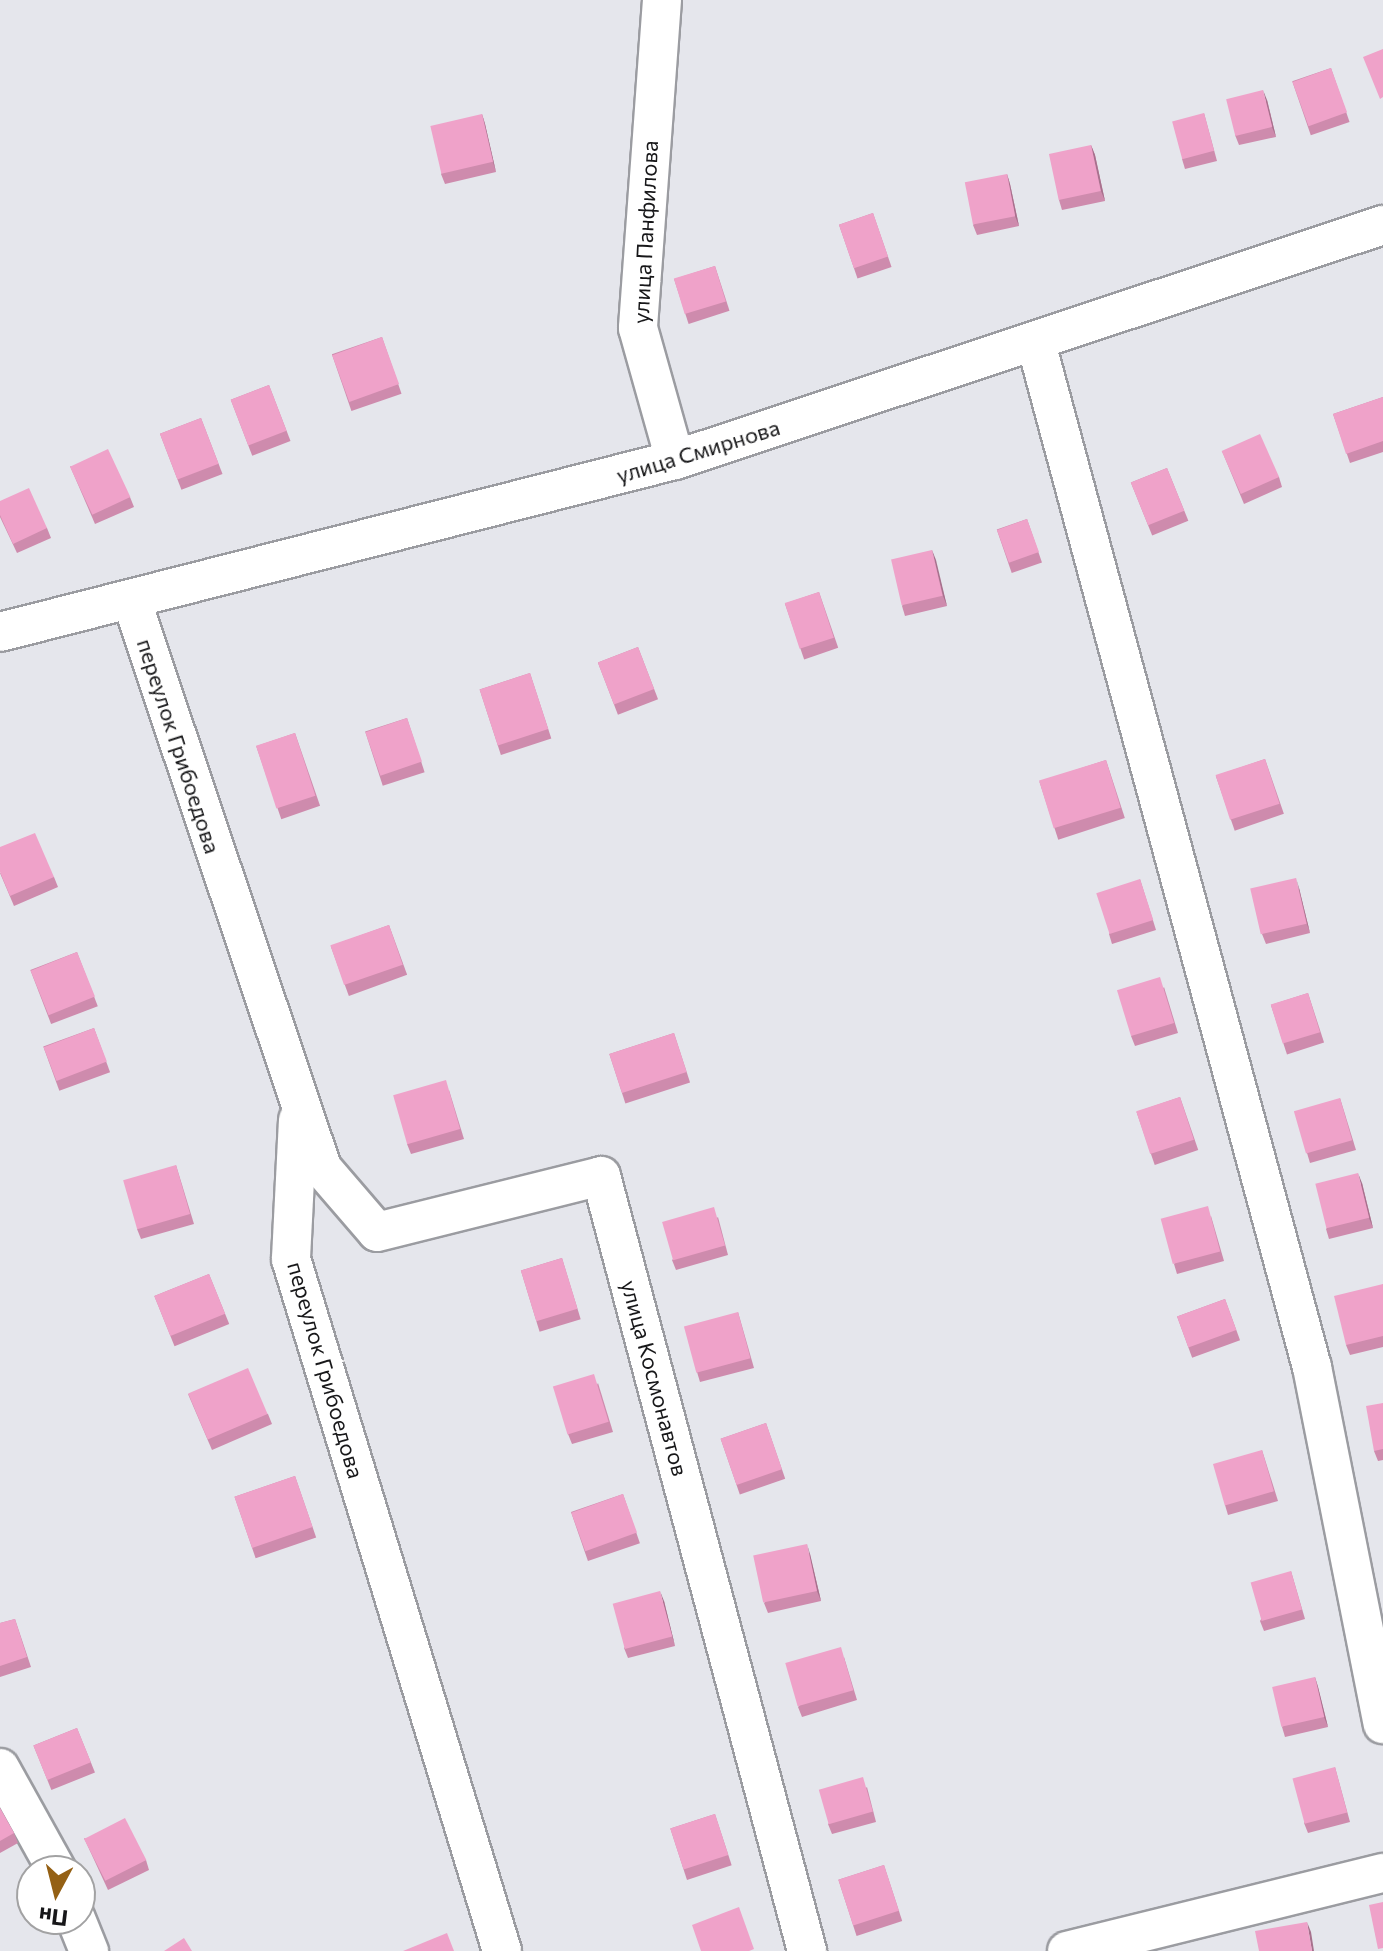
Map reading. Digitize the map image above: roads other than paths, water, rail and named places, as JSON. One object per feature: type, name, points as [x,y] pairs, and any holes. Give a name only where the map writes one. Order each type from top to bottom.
[{"type":"street","name":"улица Панфилова","points":[[662,0],[638,328],[675,460]]},
{"type":"street","name":"улица Смирнова","points":[[0,632],[132,602],[675,460],[1036,343],[1383,225]]},
{"type":"street","points":[[1036,343],[1312,1367],[1383,1724]]},
{"type":"street","name":"переулок Грибоедова","points":[[132,602],[298,1105],[291,1259],[502,1951]]},
{"type":"street","name":"улица Космонавтов","points":[[298,1105],[322,1168],[377,1232],[601,1176],[807,1951]]},
{"type":"street","points":[[0,1768],[48,1855]]},
{"type":"street","points":[[1067,1951],[1383,1873]]}]
